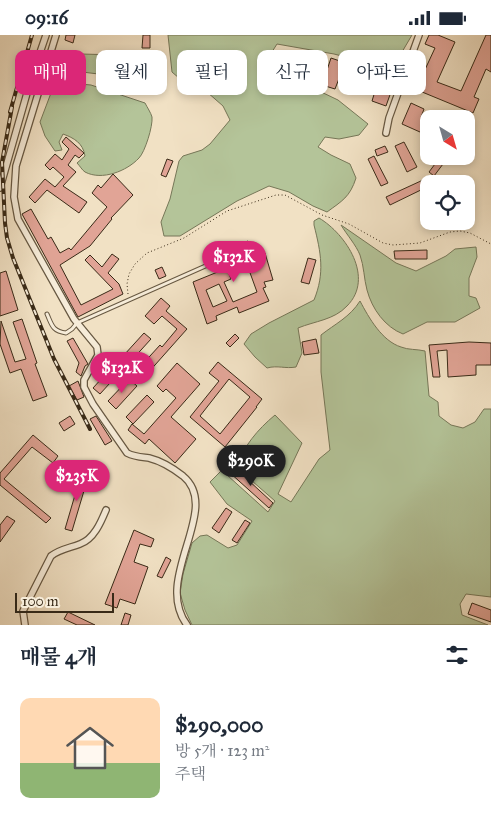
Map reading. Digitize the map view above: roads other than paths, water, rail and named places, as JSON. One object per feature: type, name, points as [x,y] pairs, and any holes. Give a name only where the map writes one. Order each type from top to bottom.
[{"type":"street","points":[[0,188],[31,79],[46,35]]},
{"type":"street","points":[[56,35],[16,166],[14,197],[18,219],[77,323],[97,347],[98,355],[84,380],[84,387],[117,440],[127,453],[134,457],[156,461],[178,472],[194,491],[195,520],[183,552],[176,602],[179,613],[187,625]]},
{"type":"street","points":[[386,133],[389,118],[419,35]]},
{"type":"street","points":[[25,625],[23,611],[51,556],[58,551],[83,543],[92,536],[106,510]]},
{"type":"lane","points":[[47,313],[53,327],[58,332],[66,333],[77,323],[210,264]]},
{"type":"railway","points":[[10,112],[32,35]]},
{"type":"railway","points":[[12,107],[2,162],[7,238],[13,258],[54,359],[90,429]]}]
